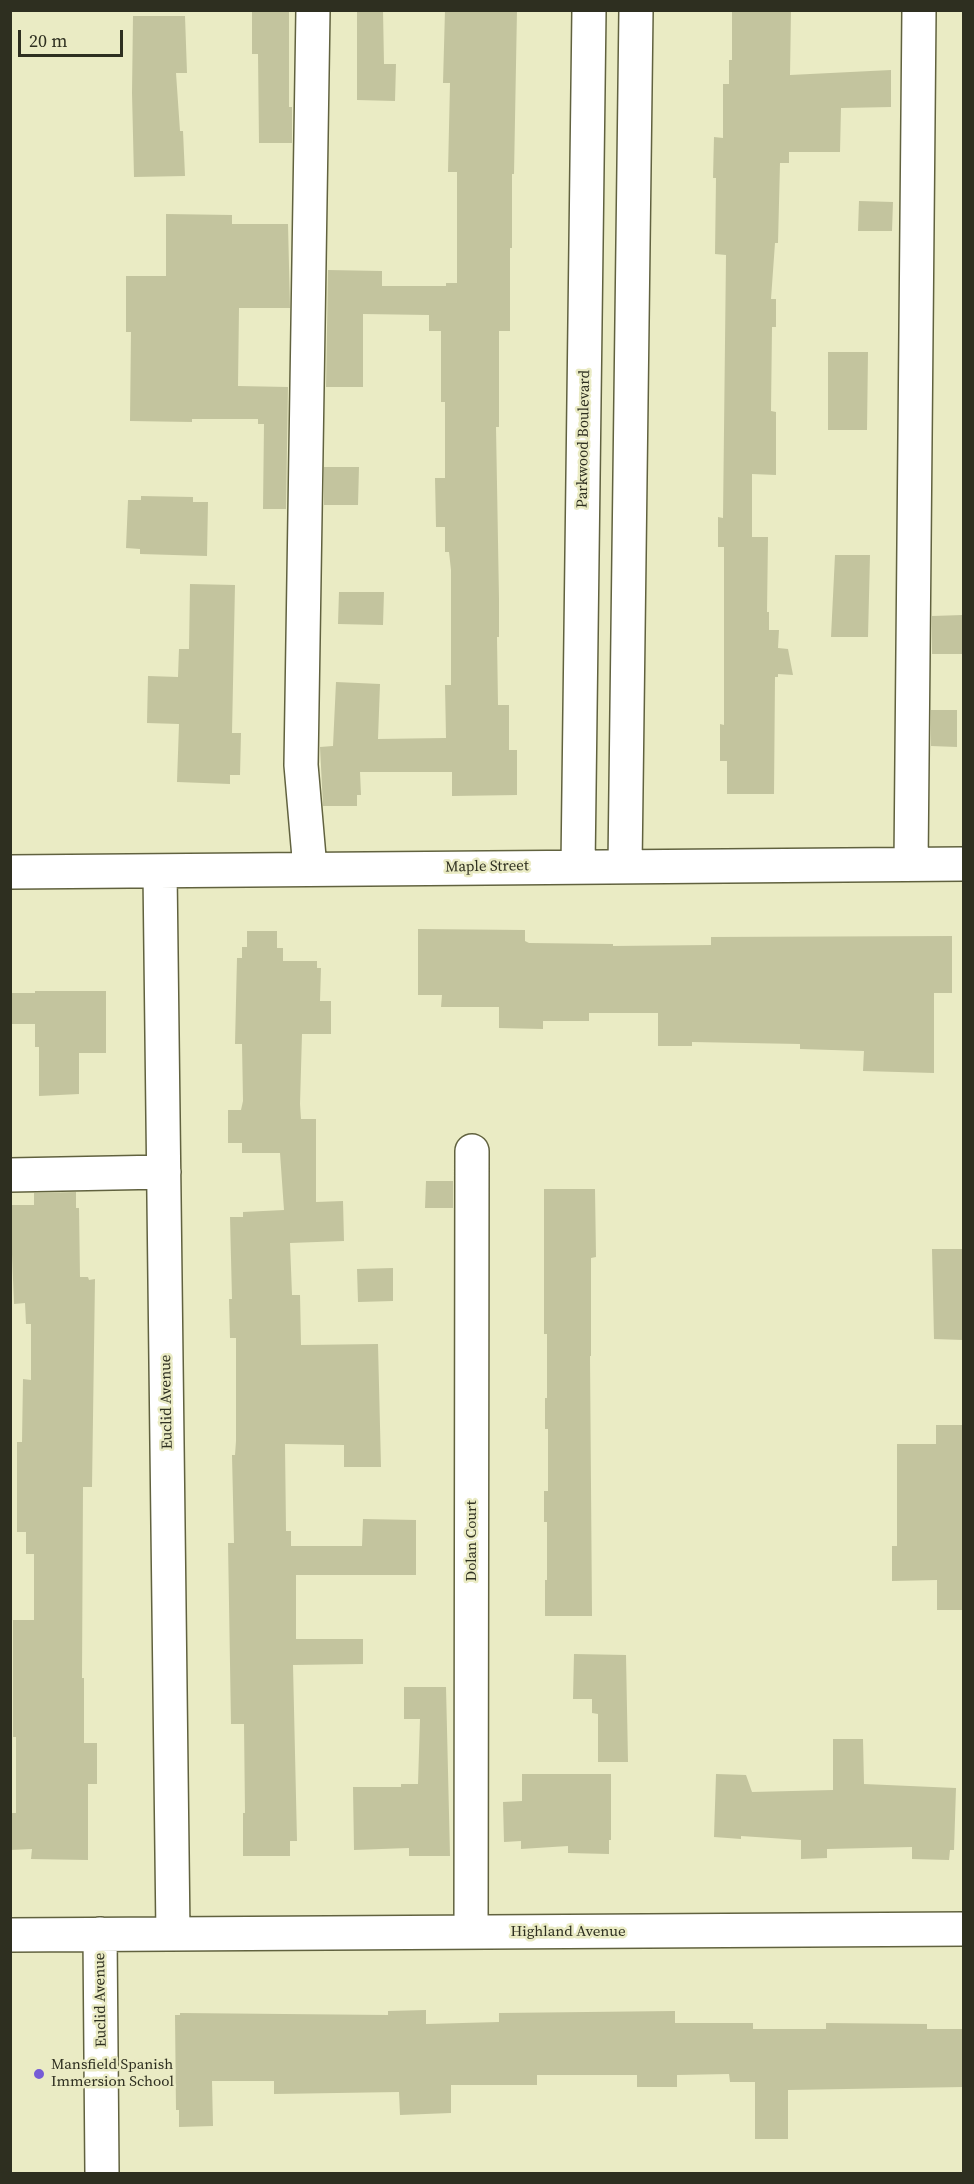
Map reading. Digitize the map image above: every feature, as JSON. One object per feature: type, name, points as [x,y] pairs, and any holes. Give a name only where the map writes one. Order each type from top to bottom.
[{"type":"street","points":[[310,869],[301,765],[313,10]]},
{"type":"street","name":"Parkwood Boulevard","points":[[578,867],[589,10]]},
{"type":"street","points":[[625,866],[636,10]]},
{"type":"street","points":[[911,864],[919,10]]},
{"type":"street","name":"Maple Street","points":[[10,872],[963,864]]},
{"type":"street","name":"Euclid Avenue","points":[[160,871],[173,1934]]},
{"type":"street","name":"Dolan Court","points":[[471,1932],[472,1151]]},
{"type":"street","points":[[10,1175],[164,1172]]},
{"type":"street","name":"Highland Avenue","points":[[100,1934],[963,1929]]},
{"type":"street","points":[[10,1935],[100,1934]]},
{"type":"street","name":"Euclid Avenue","points":[[100,1934],[102,2174]]},
{"type":"building","points":[[252,10],[289,10],[289,107],[292,107],[292,143],[259,143],[258,54],[252,54]]},
{"type":"building","points":[[357,10],[383,10],[384,64],[396,64],[395,101],[357,100]]},
{"type":"building","points":[[445,10],[517,10],[512,248],[510,248],[510,331],[499,331],[499,427],[496,427],[498,705],[509,705],[509,750],[517,750],[517,795],[452,796],[452,772],[360,772],[361,795],[357,795],[357,806],[323,806],[320,747],[333,746],[336,682],[380,684],[378,739],[446,738],[445,685],[451,685],[451,570],[449,552],[445,552],[445,527],[436,527],[435,478],[445,478],[445,402],[441,402],[441,331],[429,331],[429,315],[363,314],[363,387],[326,387],[328,270],[382,271],[382,286],[446,286],[446,283],[457,283],[457,172],[448,172],[450,83],[443,83]]},
{"type":"building","points":[[732,10],[791,10],[790,75],[891,70],[891,107],[841,108],[840,152],[789,152],[789,163],[780,163],[778,243],[775,243],[771,299],[776,299],[776,327],[772,327],[771,411],[776,412],[776,475],[752,474],[752,537],[768,537],[767,612],[769,612],[769,630],[779,630],[778,648],[788,649],[793,675],[778,674],[778,677],[775,677],[774,794],[727,794],[727,761],[720,761],[720,724],[724,725],[724,547],[718,547],[718,517],[723,518],[726,255],[715,254],[716,178],[713,178],[714,137],[723,138],[723,84],[729,84],[729,60],[732,60]]},
{"type":"building","points":[[133,16],[185,16],[187,73],[176,73],[180,131],[183,131],[185,176],[134,177]]},
{"type":"building","points":[[859,201],[893,202],[892,231],[858,231]]},
{"type":"building","points":[[166,214],[232,215],[232,224],[288,224],[290,308],[239,308],[238,386],[288,387],[286,509],[263,509],[264,424],[258,424],[258,419],[192,419],[192,422],[130,421],[131,332],[126,332],[126,276],[166,276]]},
{"type":"building","points":[[828,352],[868,352],[867,430],[828,430]]},
{"type":"building","points":[[324,467],[359,467],[358,505],[324,505]]},
{"type":"building","points":[[141,496],[193,497],[193,502],[208,502],[207,556],[140,554],[140,549],[126,548],[128,500],[141,500]]},
{"type":"building","points":[[835,555],[870,555],[868,637],[831,637]]},
{"type":"building","points":[[190,584],[235,585],[232,733],[241,733],[240,775],[230,775],[230,784],[177,782],[179,724],[147,723],[148,676],[178,677],[179,649],[189,649]]},
{"type":"building","points":[[339,592],[384,592],[383,625],[338,624]]},
{"type":"building","points":[[963,615],[963,654],[932,654],[932,616]]},
{"type":"building","points":[[931,710],[957,710],[957,747],[931,746]]},
{"type":"building","points":[[418,929],[525,930],[525,941],[529,943],[613,944],[613,946],[711,945],[711,937],[952,936],[952,993],[934,993],[934,1073],[863,1071],[864,1051],[800,1049],[800,1044],[692,1042],[692,1046],[658,1046],[658,1013],[589,1013],[589,1021],[543,1021],[543,1029],[499,1028],[499,1007],[441,1007],[442,995],[418,995]]},
{"type":"building","points":[[247,931],[277,931],[277,948],[283,948],[283,961],[317,961],[317,968],[321,968],[320,1001],[331,1001],[331,1034],[302,1034],[300,1104],[301,1119],[316,1119],[316,1202],[343,1201],[344,1241],[290,1243],[292,1295],[300,1295],[301,1345],[378,1344],[381,1467],[344,1467],[344,1445],[285,1444],[286,1531],[291,1531],[291,1546],[362,1546],[363,1519],[416,1520],[416,1575],[296,1575],[296,1639],[363,1639],[363,1664],[293,1665],[297,1841],[290,1841],[290,1856],[243,1856],[244,1724],[231,1724],[228,1543],[234,1543],[232,1455],[235,1455],[236,1441],[236,1338],[230,1338],[229,1299],[232,1299],[230,1217],[243,1217],[243,1212],[284,1210],[280,1153],[242,1153],[242,1143],[228,1143],[228,1110],[241,1110],[243,1101],[242,1044],[235,1044],[237,958],[242,958],[242,947],[247,947]]},
{"type":"building","points":[[35,991],[106,991],[106,1053],[79,1053],[79,1094],[39,1096],[39,1047],[35,1047],[35,1024],[10,1024],[10,993],[35,993]]},
{"type":"building","points":[[426,1181],[453,1181],[453,1208],[425,1208]]},
{"type":"building","points":[[544,1189],[595,1189],[596,1257],[591,1258],[590,1356],[592,1616],[545,1616],[547,1522],[544,1522],[544,1491],[548,1491],[548,1429],[545,1429],[547,1334],[544,1334]]},
{"type":"building","points":[[76,1192],[76,1208],[79,1208],[80,1277],[95,1279],[92,1487],[83,1487],[82,1678],[84,1678],[84,1743],[97,1743],[97,1784],[88,1784],[88,1860],[31,1859],[32,1849],[10,1850],[10,1813],[16,1813],[16,1737],[13,1737],[13,1620],[34,1620],[34,1554],[26,1554],[26,1532],[17,1532],[17,1442],[22,1442],[23,1379],[31,1380],[31,1324],[26,1324],[25,1303],[14,1304],[10,1205],[34,1205],[34,1193]]},
{"type":"building","points":[[932,1249],[963,1249],[963,1340],[934,1339]]},
{"type":"building","points":[[393,1268],[393,1301],[358,1302],[357,1269]]},
{"type":"building","points":[[936,1425],[963,1425],[963,1610],[937,1610],[937,1580],[892,1581],[892,1546],[897,1546],[897,1444],[936,1444]]},
{"type":"building","points":[[574,1654],[626,1655],[628,1762],[598,1762],[598,1714],[592,1713],[592,1699],[573,1699]]},
{"type":"building","points":[[404,1687],[446,1687],[450,1856],[409,1856],[409,1848],[354,1850],[353,1787],[401,1787],[401,1784],[418,1784],[420,1719],[404,1719]]},
{"type":"building","points":[[833,1739],[863,1739],[864,1784],[956,1788],[954,1850],[950,1850],[949,1860],[912,1859],[912,1847],[827,1849],[827,1858],[801,1859],[801,1840],[741,1836],[741,1839],[714,1837],[716,1774],[746,1775],[752,1792],[833,1790]]},
{"type":"building","points":[[522,1774],[611,1774],[609,1854],[568,1853],[568,1846],[521,1849],[521,1841],[504,1842],[503,1802],[522,1801]]},
{"type":"building","points":[[426,2010],[426,2024],[499,2022],[499,2013],[675,2011],[675,2023],[753,2023],[753,2029],[826,2029],[826,2023],[927,2024],[927,2029],[963,2029],[963,2087],[788,2090],[788,2139],[755,2139],[755,2082],[730,2082],[729,2074],[677,2075],[677,2087],[637,2087],[637,2075],[537,2075],[537,2085],[451,2085],[451,2113],[400,2115],[399,2092],[274,2094],[274,2081],[212,2081],[213,2126],[179,2127],[179,2110],[176,2110],[175,2015],[180,2015],[180,2013],[388,2015],[388,2011]]},
{"type":"place","name":"Mansfield Spanish Immersion School","points":[[39,2074]]}]
